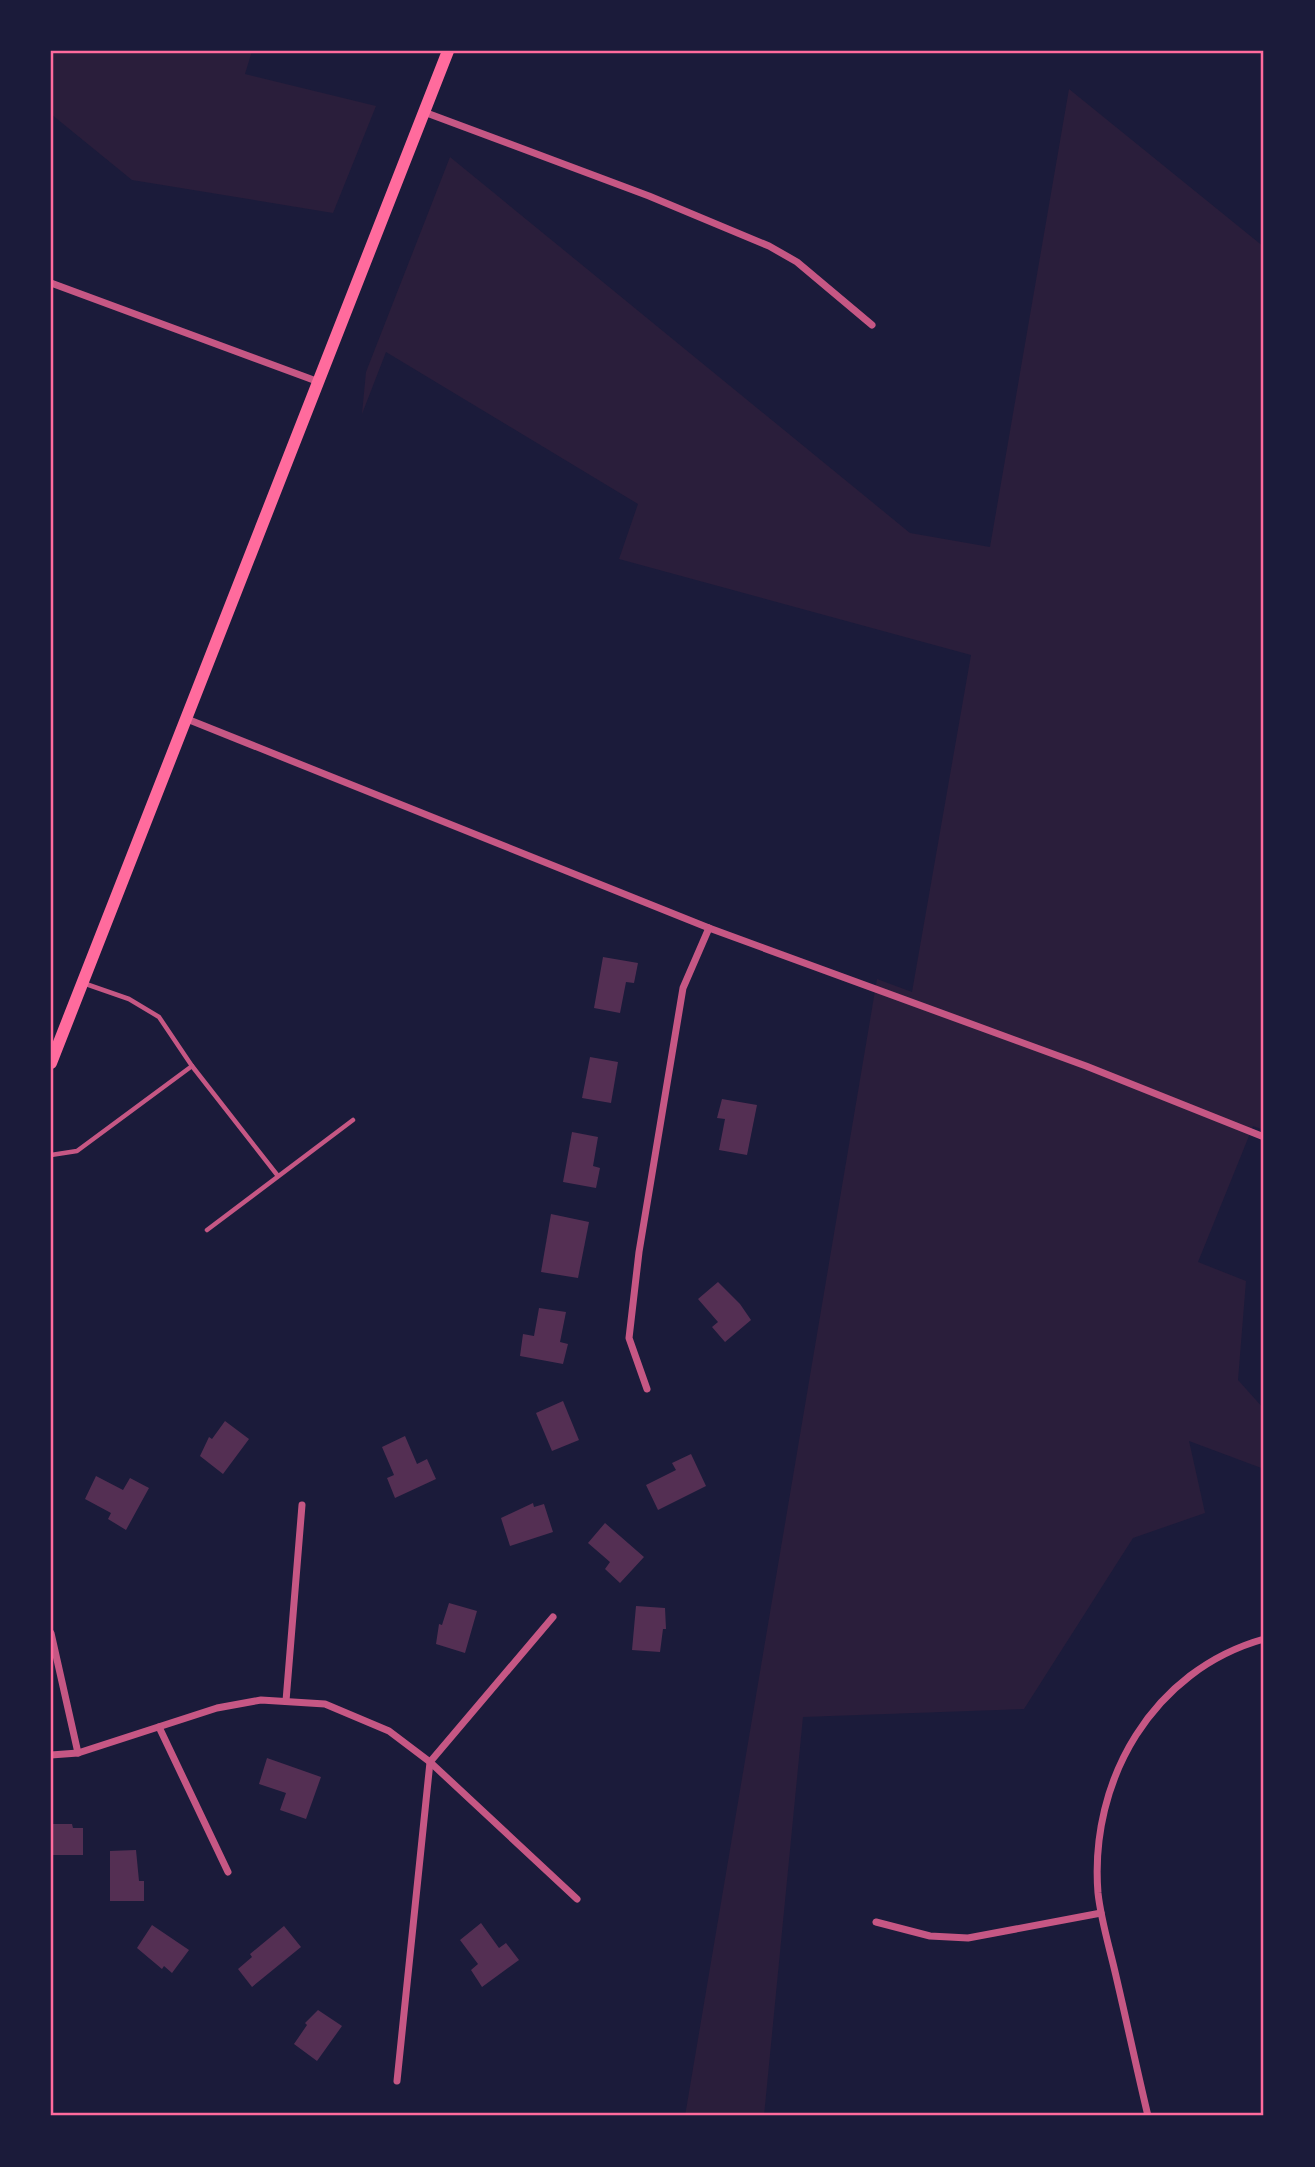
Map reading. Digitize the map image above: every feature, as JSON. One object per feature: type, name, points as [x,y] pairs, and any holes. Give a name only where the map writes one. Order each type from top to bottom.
[{"type":"main road","points":[[51,1063],[448,51]]},
{"type":"street","points":[[424,112],[649,195],[769,246],[797,262],[872,325]]},
{"type":"street","points":[[51,283],[320,382]]},
{"type":"street","points":[[187,719],[709,928],[1086,1066],[1264,1137]]},
{"type":"street","points":[[647,1389],[629,1338],[639,1252],[683,988],[709,928]]},
{"type":"street","points":[[286,1702],[302,1505]]},
{"type":"street","points":[[397,2081],[430,1762],[553,1617]]},
{"type":"street","points":[[51,1633],[78,1753]]},
{"type":"street","points":[[1148,2116],[1101,1913],[1098,1891],[1099,1845],[1104,1805],[1114,1774],[1144,1721],[1164,1696],[1213,1659],[1264,1639]]},
{"type":"street","points":[[51,1755],[78,1753],[216,1708],[261,1700],[325,1704],[390,1731],[430,1762],[577,1899]]},
{"type":"street","points":[[159,1727],[228,1872]]},
{"type":"street","points":[[876,1922],[930,1936],[968,1938],[1101,1913]]},
{"type":"lane","points":[[83,982],[129,999],[159,1017],[192,1066],[278,1176]]},
{"type":"lane","points":[[51,1155],[77,1151],[192,1066]]},
{"type":"lane","points":[[207,1230],[353,1120]]},
{"type":"shaded area","points":[[51,51],[252,51],[245,74],[376,106],[333,213],[132,180],[51,114]]},
{"type":"shaded area","points":[[1069,89],[1264,247],[1264,1130],[1253,1126],[1198,1262],[1246,1281],[1238,1380],[1264,1409],[1264,1469],[1189,1441],[1205,1513],[1133,1538],[1024,1709],[803,1717],[764,2116],[685,2116],[877,979],[912,992],[971,655],[619,559],[638,504],[386,352],[362,414],[366,372],[450,157],[910,533],[990,547]]},
{"type":"building","points":[[603,957],[638,963],[634,983],[626,982],[620,1013],[594,1008]]},
{"type":"building","points":[[590,1057],[618,1062],[611,1103],[582,1098]]},
{"type":"building","points":[[722,1099],[757,1105],[747,1155],[719,1150],[725,1119],[717,1118]]},
{"type":"building","points":[[572,1132],[598,1137],[593,1166],[600,1168],[596,1188],[563,1182]]},
{"type":"building","points":[[551,1214],[589,1222],[578,1278],[541,1272]]},
{"type":"building","points":[[718,1282],[740,1304],[751,1320],[725,1342],[712,1327],[718,1322],[698,1299]]},
{"type":"building","points":[[539,1308],[566,1312],[560,1342],[568,1344],[563,1364],[520,1356],[523,1334],[534,1336]]},
{"type":"building","points":[[563,1401],[579,1440],[552,1451],[536,1413]]},
{"type":"building","points":[[225,1421],[249,1439],[223,1474],[200,1456],[209,1437],[212,1439]]},
{"type":"building","points":[[405,1436],[417,1464],[427,1459],[436,1479],[395,1498],[387,1478],[394,1475],[382,1447]]},
{"type":"building","points":[[691,1454],[706,1486],[658,1510],[646,1485],[676,1470],[672,1463]]},
{"type":"building","points":[[96,1476],[123,1490],[130,1478],[149,1488],[126,1530],[108,1519],[111,1513],[85,1499]]},
{"type":"building","points":[[533,1503],[534,1507],[544,1504],[553,1532],[510,1546],[501,1518]]},
{"type":"building","points":[[605,1523],[644,1557],[620,1583],[605,1569],[610,1562],[588,1543]]},
{"type":"building","points":[[449,1603],[477,1611],[465,1653],[436,1644],[439,1624],[442,1625]]},
{"type":"building","points":[[636,1606],[665,1608],[666,1629],[663,1629],[660,1652],[632,1650]]},
{"type":"building","points":[[267,1758],[321,1777],[306,1819],[280,1810],[286,1793],[259,1784]]},
{"type":"building","points":[[51,1824],[72,1824],[73,1828],[83,1828],[83,1855],[51,1855]]},
{"type":"building","points":[[136,1850],[139,1881],[144,1881],[144,1901],[110,1901],[110,1851]]},
{"type":"building","points":[[481,1923],[499,1948],[506,1943],[519,1960],[482,1987],[471,1970],[478,1964],[460,1940]]},
{"type":"building","points":[[152,1925],[189,1950],[172,1973],[164,1966],[162,1969],[137,1948]]},
{"type":"building","points":[[284,1926],[301,1947],[252,1987],[238,1969],[252,1957],[250,1954]]},
{"type":"building","points":[[318,2010],[342,2026],[317,2061],[294,2044],[307,2025],[305,2023]]}]
